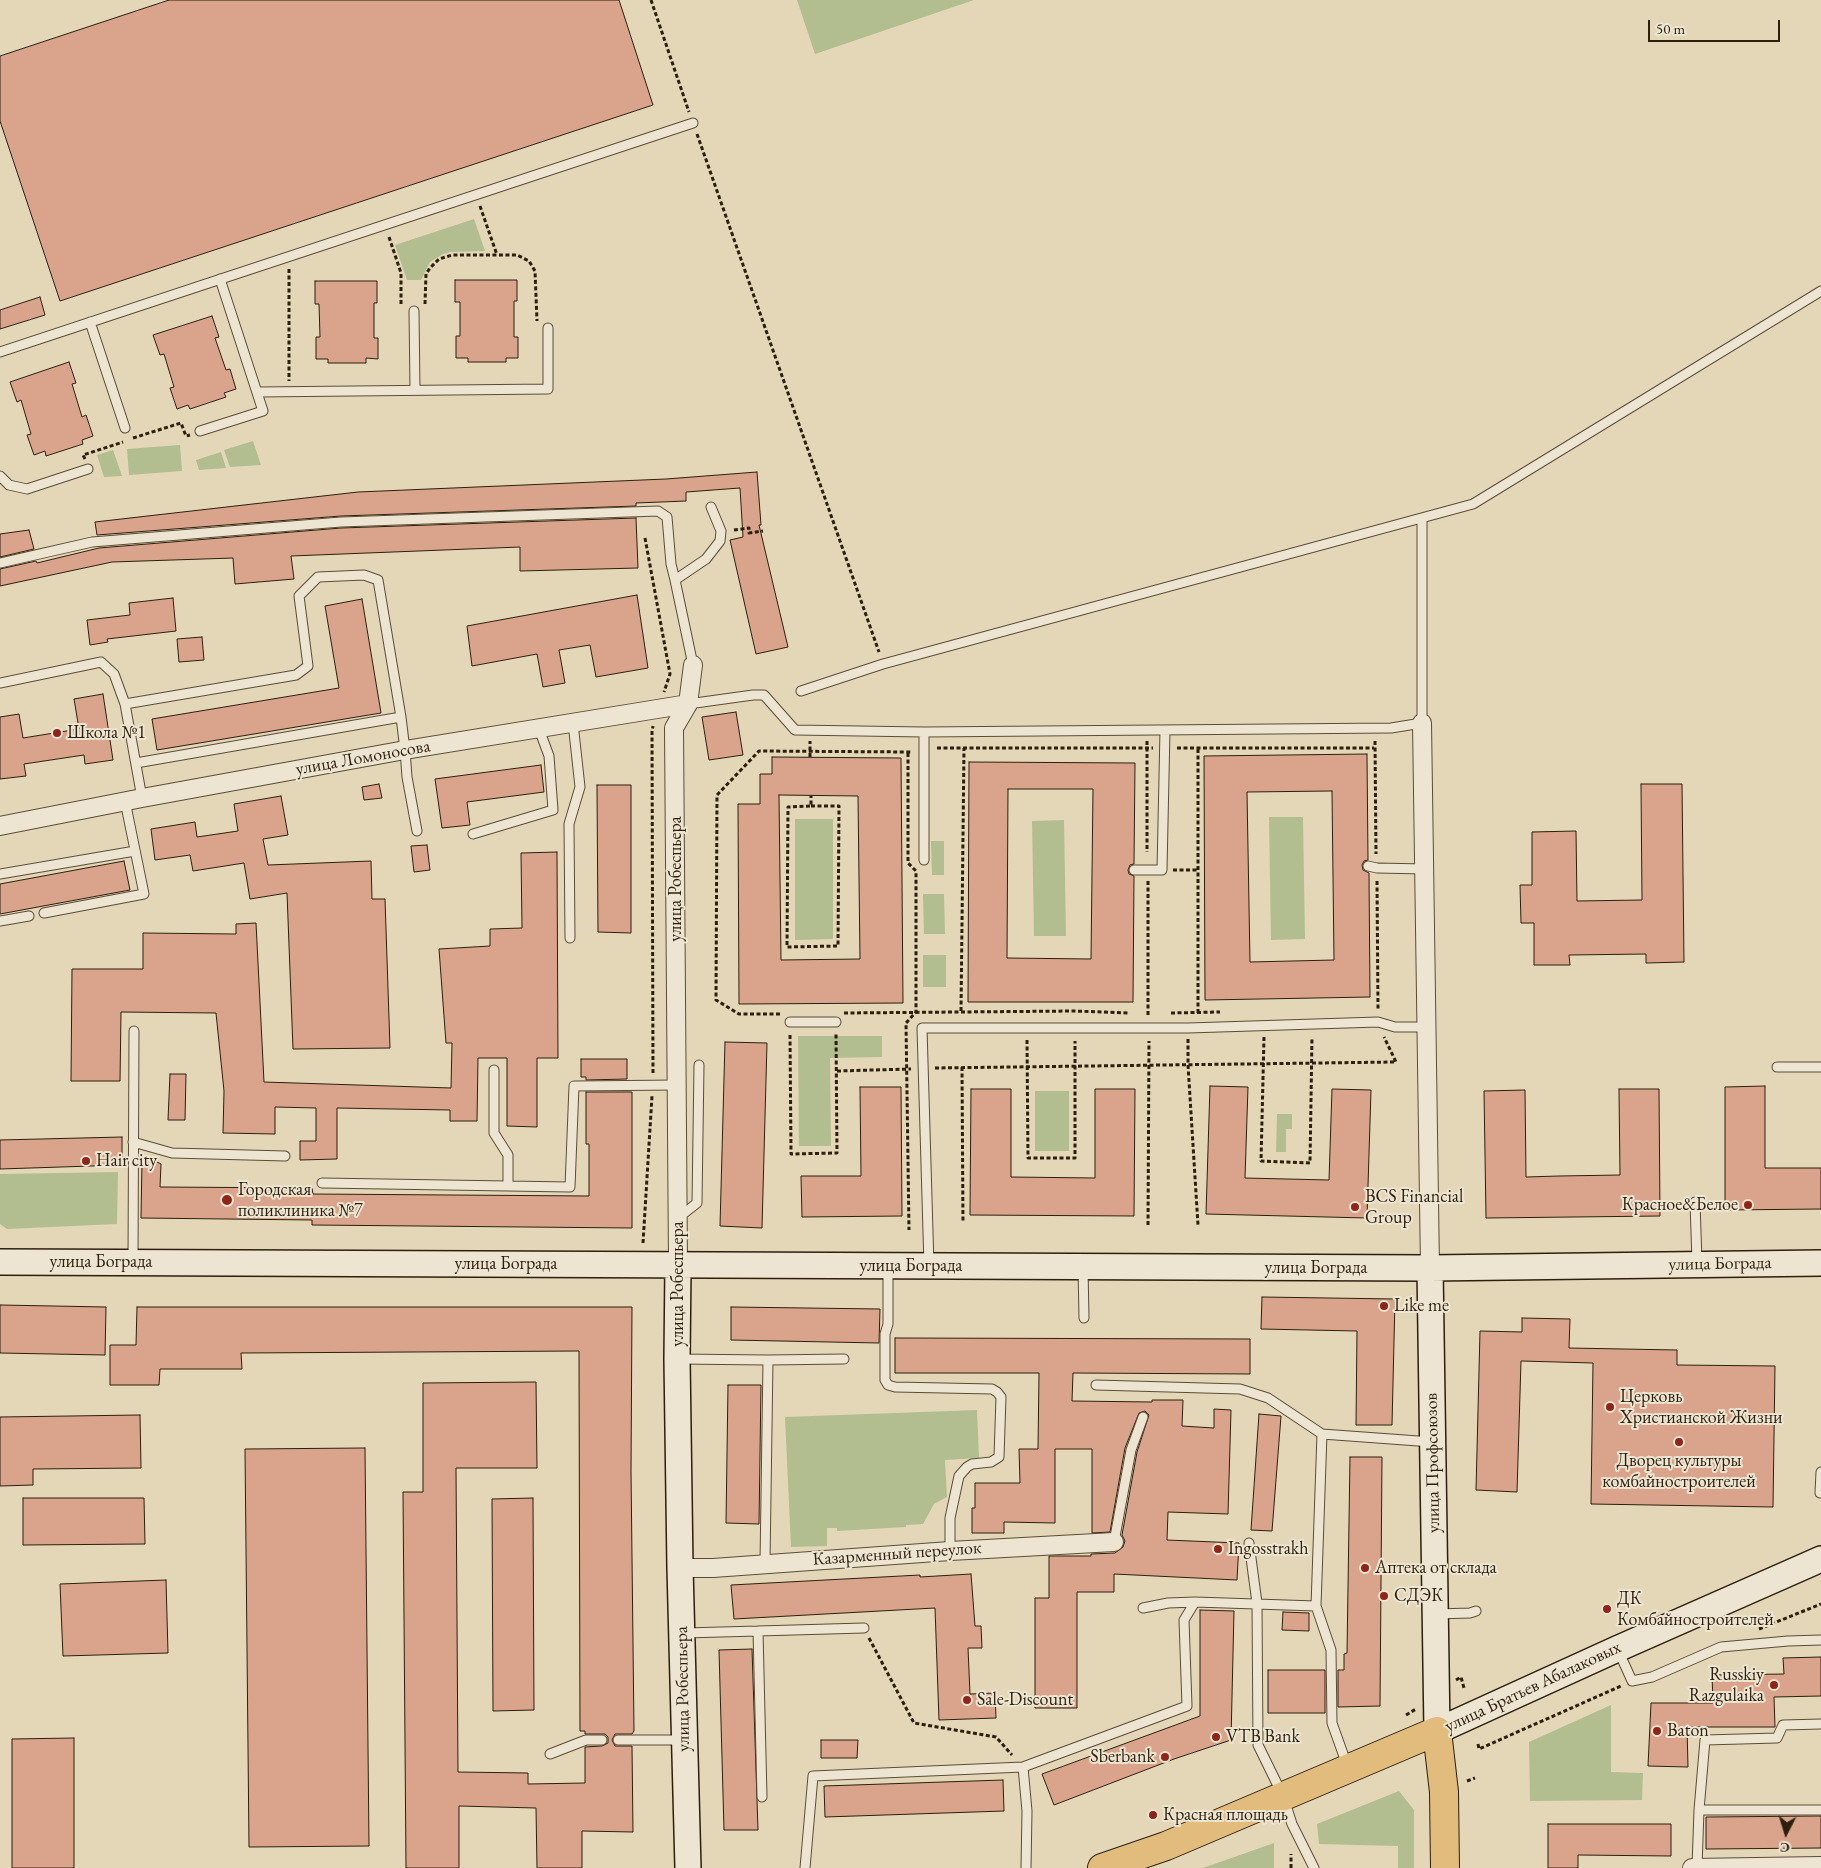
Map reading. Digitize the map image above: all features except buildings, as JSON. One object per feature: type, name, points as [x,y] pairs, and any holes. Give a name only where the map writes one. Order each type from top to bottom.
[{"type":"main road","points":[[1102,1868],[1166,1846],[1437,1731]]},
{"type":"main road","name":"улица Профсоюзов","points":[[1437,1731],[1444,1792],[1445,1868]]},
{"type":"street","points":[[688,704],[694,665]]},
{"type":"street","name":"улица Ломоносова","points":[[0,826],[405,750],[688,704]]},
{"type":"street","name":"улица Робеспьера","points":[[688,704],[674,728],[678,1219],[677,1359],[680,1568],[688,1868]]},
{"type":"street","points":[[1422,723],[1430,1268]]},
{"type":"street","name":"улица Бограда","points":[[7,1259],[133,1262],[1430,1268],[1821,1264]]},
{"type":"street","name":"улица Профсоюзов","points":[[1430,1268],[1437,1731]]},
{"type":"street","name":"Казарменный переулок","points":[[680,1568],[713,1568],[950,1551],[1114,1542]]},
{"type":"street","name":"улица Братьев Абалаковых","points":[[1437,1731],[1617,1648],[1821,1559]]},
{"type":"street","points":[[1694,1868],[1821,1866]]},
{"type":"lane","points":[[0,352],[693,123]]},
{"type":"lane","points":[[200,431],[263,411],[220,279]]},
{"type":"lane","points":[[801,691],[883,664],[1473,504],[1821,290]]},
{"type":"lane","points":[[414,311],[415,390]]},
{"type":"lane","points":[[90,322],[125,428]]},
{"type":"lane","points":[[257,392],[548,389],[548,328]]},
{"type":"lane","points":[[0,476],[9,485],[27,489],[88,469]]},
{"type":"lane","points":[[675,580],[706,559],[720,541],[721,531],[711,507]]},
{"type":"lane","points":[[0,563],[92,542],[341,522],[658,510],[667,517],[671,564],[694,665]]},
{"type":"lane","points":[[688,704],[764,695],[795,730],[924,732],[1391,728],[1422,723],[1422,518]]},
{"type":"lane","points":[[125,704],[296,675],[308,666],[299,596],[318,577],[364,575],[378,580],[401,717],[406,777],[417,831]]},
{"type":"lane","points":[[0,683],[101,662],[114,674],[125,704],[136,764],[134,800],[135,851],[144,894],[44,913]]},
{"type":"lane","points":[[136,764],[401,717]]},
{"type":"lane","points":[[570,938],[569,824],[580,787],[572,723]]},
{"type":"lane","points":[[473,834],[553,810],[549,756],[539,729]]},
{"type":"lane","points":[[1134,870],[1162,870],[1165,730]]},
{"type":"lane","points":[[924,732],[924,860]]},
{"type":"lane","points":[[0,874],[135,851]]},
{"type":"lane","points":[[1373,867],[1425,869]]},
{"type":"lane","points":[[0,921],[29,916]]},
{"type":"lane","points":[[789,1018],[837,1017]]},
{"type":"lane","points":[[929,1266],[922,1028],[1074,1026],[1188,1028],[1264,1024],[1378,1022],[1395,1027],[1426,1027]]},
{"type":"lane","points":[[133,1262],[134,1031]]},
{"type":"lane","points":[[678,1219],[697,1203],[700,1064]]},
{"type":"lane","points":[[1777,1067],[1821,1068]]},
{"type":"lane","points":[[494,1070],[494,1133],[508,1156],[508,1186]]},
{"type":"lane","points":[[322,1183],[570,1186],[574,1086],[677,1085]]},
{"type":"lane","points":[[133,1142],[172,1153],[285,1156]]},
{"type":"lane","points":[[1695,1202],[1697,1264]]},
{"type":"lane","points":[[888,1266],[888,1324],[885,1334],[885,1380],[888,1385],[895,1387],[992,1388],[1001,1397],[999,1457],[991,1462],[972,1464],[959,1476],[950,1518],[950,1551]]},
{"type":"lane","points":[[1083,1267],[1084,1318]]},
{"type":"lane","points":[[677,1359],[844,1360]]},
{"type":"lane","points":[[765,1563],[768,1360]]},
{"type":"lane","points":[[1096,1385],[1240,1389],[1268,1398],[1322,1434],[1433,1442]]},
{"type":"lane","points":[[1114,1542],[1130,1450],[1143,1417]]},
{"type":"lane","points":[[1322,1434],[1316,1606],[1331,1650],[1332,1723],[1348,1769]]},
{"type":"lane","points":[[1820,1493],[1821,1472]]},
{"type":"lane","points":[[1249,1543],[1257,1603],[1258,1745],[1283,1796],[1292,1824],[1314,1868]]},
{"type":"lane","points":[[1143,1608],[1168,1603],[1195,1602],[1316,1606]]},
{"type":"lane","points":[[805,1868],[813,1776],[1023,1767],[1187,1706],[1184,1620],[1195,1602]]},
{"type":"lane","points":[[1435,1614],[1470,1613],[1476,1611]]},
{"type":"lane","points":[[682,1633],[864,1628]]},
{"type":"lane","points":[[758,1631],[762,1797]]},
{"type":"lane","points":[[1617,1648],[1632,1681],[1652,1676],[1721,1647],[1788,1640],[1821,1640]]},
{"type":"lane","points":[[1694,1868],[1705,1740],[1777,1738],[1783,1725],[1821,1724]]},
{"type":"lane","points":[[550,1754],[586,1740],[602,1740]]},
{"type":"lane","points":[[618,1740],[684,1740]]},
{"type":"lane","points":[[1023,1767],[1027,1811],[1026,1868]]},
{"type":"lane","points":[[1700,1810],[1821,1810]]},
{"type":"path","points":[[651,0],[883,664]]},
{"type":"path","points":[[476,194],[497,255]]},
{"type":"path","points":[[385,225],[401,273],[401,311],[425,311],[426,274],[439,259],[452,255],[517,255],[524,258],[532,266],[536,276],[537,328],[548,328]]},
{"type":"path","points":[[289,256],[289,391]]},
{"type":"path","points":[[88,469],[83,455],[181,423],[186,436],[200,431]]},
{"type":"path","points":[[740,529],[749,528],[749,533],[763,531]]},
{"type":"path","points":[[643,1243],[652,1084],[652,732],[670,674],[645,538]]},
{"type":"path","points":[[837,1071],[962,1067],[1028,1068],[1396,1062],[1378,1022],[1373,867],[1374,748],[1377,728]]},
{"type":"path","points":[[1148,730],[1148,1225]]},
{"type":"path","points":[[1198,730],[1198,1012],[1188,1028],[1188,1065],[1198,1225]]},
{"type":"path","points":[[1157,1014],[1074,1011],[961,1011],[837,1017],[837,1153],[791,1154],[789,1018],[738,1014],[716,1000],[717,795],[759,751],[908,753],[924,748],[1374,748]]},
{"type":"path","points":[[961,1011],[964,748]]},
{"type":"path","points":[[908,753],[908,863],[916,871],[916,1012],[906,1023],[909,1230]]},
{"type":"path","points":[[811,796],[811,806]]},
{"type":"path","points":[[811,806],[839,806],[838,946],[787,947],[788,807],[811,806]]},
{"type":"path","points":[[1162,870],[1198,870]]},
{"type":"path","points":[[1026,1012],[1028,1158],[1075,1158],[1076,1067],[1074,1011]]},
{"type":"path","points":[[1165,1013],[1226,1012]]},
{"type":"path","points":[[1264,1024],[1261,1161],[1310,1162],[1312,1024]]},
{"type":"path","points":[[962,1067],[963,1223]]},
{"type":"path","points":[[864,1628],[914,1723],[996,1737],[1023,1767]]},
{"type":"path","points":[[1455,1680],[1461,1678],[1464,1688]]},
{"type":"path","points":[[1406,1714],[1417,1708]]},
{"type":"path","points":[[1478,1744],[1479,1749]]},
{"type":"path","points":[[1467,1781],[1475,1778]]},
{"type":"green space","points":[[797,0],[974,0],[815,54]]},
{"type":"green space","points":[[474,219],[485,251],[443,254],[430,262],[421,280],[407,280],[395,245]]},
{"type":"green space","points":[[253,441],[261,465],[230,467],[224,450]]},
{"type":"green space","points":[[180,445],[182,471],[129,475],[127,449]]},
{"type":"green space","points":[[113,450],[122,476],[104,477],[97,455]]},
{"type":"green space","points":[[221,452],[226,468],[199,470],[196,460]]},
{"type":"green space","points":[[1269,817],[1303,817],[1305,939],[1271,940]]},
{"type":"green space","points":[[795,819],[833,819],[833,939],[795,940]]},
{"type":"green space","points":[[1064,820],[1066,936],[1034,936],[1032,821]]},
{"type":"green space","points":[[931,841],[944,841],[944,875],[932,875]]},
{"type":"green space","points":[[923,894],[944,894],[945,934],[924,934]]},
{"type":"green space","points":[[923,955],[946,955],[946,987],[923,987]]},
{"type":"green space","points":[[798,1036],[882,1036],[882,1057],[830,1058],[831,1146],[799,1146]]},
{"type":"green space","points":[[1035,1091],[1069,1091],[1069,1151],[1035,1151]]},
{"type":"green space","points":[[1277,1114],[1292,1114],[1292,1129],[1286,1129],[1286,1152],[1276,1152]]},
{"type":"green space","points":[[118,1172],[117,1224],[7,1229],[0,1224],[0,1174]]},
{"type":"green space","points":[[977,1410],[979,1458],[945,1460],[947,1497],[934,1504],[923,1524],[906,1525],[906,1527],[837,1531],[837,1528],[827,1528],[827,1546],[791,1547],[785,1417]]},
{"type":"green space","points":[[1611,1705],[1611,1772],[1643,1773],[1642,1800],[1530,1801],[1529,1742]]},
{"type":"green space","points":[[1399,1791],[1414,1810],[1414,1868],[1398,1868],[1398,1846],[1319,1844],[1317,1824]]},
{"type":"green space","points":[[1274,1843],[1274,1868],[1203,1868]]},
{"type":"place","name":"Школа №1","points":[[57,733]]},
{"type":"place","name":"Hair city","points":[[86,1161]]},
{"type":"place","name":"Городская поликлиника №7","points":[[227,1200]]},
{"type":"place","name":"Красное&Белое","points":[[1748,1205]]},
{"type":"place","name":"BCS Financial Group","points":[[1355,1207]]},
{"type":"place","name":"Like me","points":[[1384,1306]]},
{"type":"place","name":"Церковь Христианской Жизни","points":[[1610,1407]]},
{"type":"place","name":"Дворец культуры комбайностроителей","points":[[1679,1442]]},
{"type":"place","name":"Ingosstrakh","points":[[1218,1549]]},
{"type":"place","name":"Аптека от склада","points":[[1365,1568]]},
{"type":"place","name":"СДЭК","points":[[1384,1596]]},
{"type":"place","name":"ДК Комбайностроителей","points":[[1607,1609]]},
{"type":"place","name":"Russkiy Razgulaika","points":[[1774,1685]]},
{"type":"place","name":"Sale-Discount","points":[[967,1700]]},
{"type":"place","name":"Baton","points":[[1657,1731]]},
{"type":"place","name":"VTB Bank","points":[[1216,1737]]},
{"type":"place","name":"Sberbank","points":[[1165,1757]]},
{"type":"place","name":"Красная площадь","points":[[1153,1815]]}]
